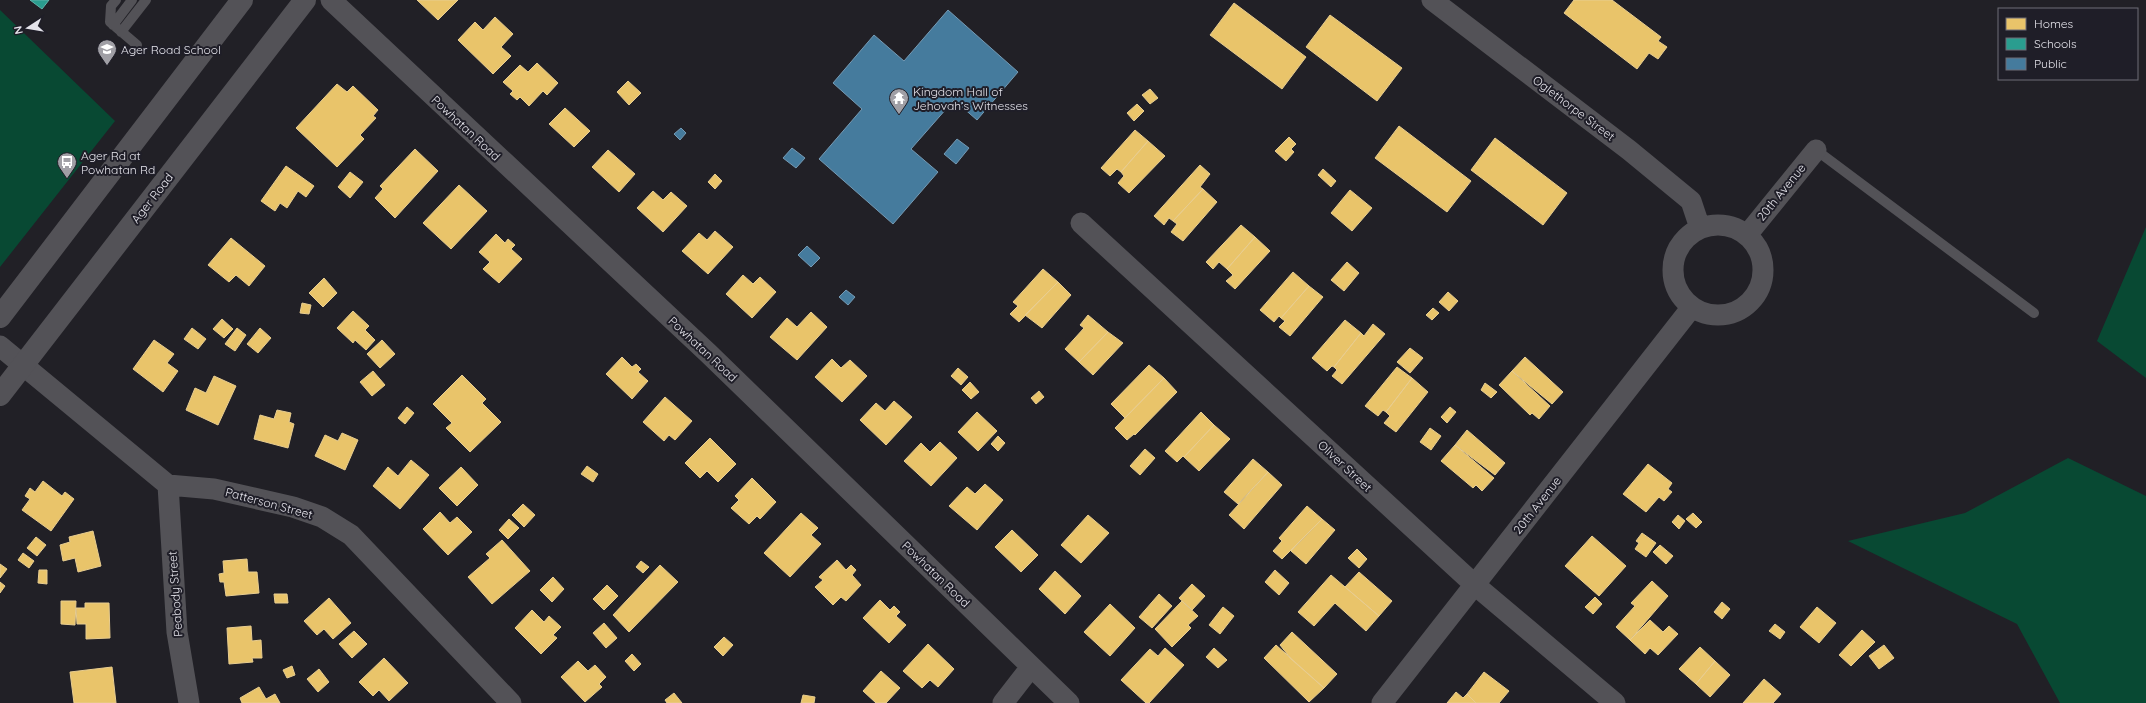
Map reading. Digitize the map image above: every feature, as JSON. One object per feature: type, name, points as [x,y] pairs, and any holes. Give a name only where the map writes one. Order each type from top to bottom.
[{"type":"main road","points":[[0,317],[242,0]]},
{"type":"main road","name":"Ager Road","points":[[0,395],[305,0]]},
{"type":"street","name":"Oglethorpe Street","points":[[1432,0],[1629,150],[1691,201],[1700,228]]},
{"type":"street","name":"Powhatan Road","points":[[336,2],[708,353],[1069,703]]},
{"type":"street","name":"20th Avenue","points":[[1747,234],[1816,150]]},
{"type":"street","name":"Oliver Street","points":[[1081,223],[1475,585],[1615,703]]},
{"type":"street","points":[[1712,225],[1724,225],[1736,228],[1747,234],[1756,245],[1762,258],[1764,272],[1761,285],[1754,298],[1744,307],[1732,313],[1718,316],[1705,313],[1692,307],[1682,297],[1676,285],[1673,272],[1674,258],[1680,246],[1688,236],[1700,228],[1712,225]]},
{"type":"street","name":"20th Avenue","points":[[1382,703],[1692,307]]},
{"type":"street","points":[[0,346],[168,485]]},
{"type":"street","name":"Peabody Street","points":[[168,485],[177,632],[189,703]]},
{"type":"street","name":"Patterson Street","points":[[168,485],[214,489],[293,507],[322,517],[351,535],[511,703]]},
{"type":"street","points":[[1003,703],[1031,667]]},
{"type":"lane","points":[[116,0],[111,6],[110,22],[137,45]]},
{"type":"lane","points":[[113,25],[132,0]]},
{"type":"lane","points":[[121,32],[146,0]]},
{"type":"lane","points":[[1816,150],[2034,313]]},
{"type":"green space","points":[[0,10],[115,121],[0,267]]},
{"type":"green space","points":[[2146,227],[2146,378],[2097,341]]},
{"type":"green space","points":[[2068,458],[2146,496],[2146,703],[2060,703],[2017,624],[1848,541],[1965,513]]},
{"type":"building: Homes","points":[[417,0],[458,0],[438,20]]},
{"type":"building: Homes","points":[[1574,0],[1612,0],[1661,37],[1658,41],[1667,47],[1658,59],[1649,53],[1637,69],[1564,13]]},
{"type":"building: Homes","points":[[1234,3],[1306,57],[1282,89],[1210,35]]},
{"type":"building: Homes","points":[[1330,15],[1402,68],[1377,101],[1306,47]]},
{"type":"building: Homes","points":[[495,17],[513,34],[501,47],[511,56],[493,74],[458,40],[475,22],[483,30]]},
{"type":"building: Homes","points":[[537,63],[558,83],[547,95],[543,91],[529,106],[520,97],[517,100],[510,94],[513,91],[503,82],[520,65],[528,72]]},
{"type":"building: Homes","points":[[628,81],[641,93],[629,105],[617,92]]},
{"type":"building: Homes","points":[[337,84],[347,92],[353,86],[378,110],[373,116],[376,118],[360,135],[364,139],[337,167],[296,128]]},
{"type":"building: Homes","points":[[1150,89],[1158,98],[1150,104],[1142,95]]},
{"type":"building: Homes","points":[[1137,104],[1144,111],[1134,121],[1127,113]]},
{"type":"building: Homes","points":[[565,108],[590,131],[574,147],[549,124]]},
{"type":"building: Homes","points":[[1399,126],[1471,181],[1447,212],[1375,158]]},
{"type":"building: Homes","points":[[1135,130],[1148,141],[1121,172],[1117,169],[1110,176],[1101,168]]},
{"type":"building: Homes","points":[[1289,137],[1296,144],[1291,149],[1294,152],[1286,161],[1275,151]]},
{"type":"building: Homes","points":[[1495,138],[1567,193],[1543,225],[1471,170]]},
{"type":"building: Homes","points":[[1148,141],[1165,156],[1129,193],[1118,183],[1124,176],[1121,172]]},
{"type":"building: Homes","points":[[415,149],[438,171],[395,218],[375,198],[383,189],[380,186]]},
{"type":"building: Homes","points":[[608,150],[635,174],[619,192],[592,167]]},
{"type":"building: Homes","points":[[1200,165],[1210,174],[1200,187],[1203,189],[1173,221],[1169,218],[1164,225],[1154,216]]},
{"type":"building: Homes","points":[[286,166],[314,186],[306,197],[298,191],[287,208],[280,203],[275,211],[261,201]]},
{"type":"building: Homes","points":[[1323,169],[1336,181],[1331,187],[1318,175]]},
{"type":"building: Homes","points":[[350,172],[363,182],[350,198],[338,187]]},
{"type":"building: Homes","points":[[715,174],[722,181],[715,189],[708,182]]},
{"type":"building: Homes","points":[[459,185],[487,211],[451,249],[423,223]]},
{"type":"building: Homes","points":[[1203,189],[1217,202],[1183,241],[1171,232],[1177,224],[1173,221]]},
{"type":"building: Homes","points":[[1350,190],[1372,208],[1352,231],[1331,213]]},
{"type":"building: Homes","points":[[653,191],[663,200],[671,192],[687,206],[663,232],[637,208]]},
{"type":"building: Homes","points":[[1241,225],[1255,237],[1227,269],[1219,262],[1213,269],[1206,262]]},
{"type":"building: Homes","points":[[715,231],[733,247],[708,274],[682,251],[699,233],[707,240]]},
{"type":"building: Homes","points":[[496,234],[505,243],[508,239],[515,245],[511,249],[522,259],[499,283],[483,269],[490,262],[479,252]]},
{"type":"building: Homes","points":[[1255,237],[1270,251],[1235,289],[1226,281],[1233,275],[1227,269]]},
{"type":"building: Homes","points":[[231,238],[265,266],[249,286],[236,275],[229,282],[208,265]]},
{"type":"building: Homes","points":[[1347,262],[1359,273],[1344,291],[1331,280]]},
{"type":"building: Homes","points":[[1043,269],[1058,282],[1019,322],[1010,314],[1018,306],[1013,302]]},
{"type":"building: Homes","points":[[1293,272],[1309,286],[1281,318],[1279,316],[1274,322],[1260,310]]},
{"type":"building: Homes","points":[[743,275],[753,284],[760,277],[776,292],[752,318],[726,294]]},
{"type":"building: Homes","points":[[324,278],[337,293],[323,307],[309,293]]},
{"type":"building: Homes","points":[[1058,282],[1071,295],[1042,328],[1025,315]]},
{"type":"building: Homes","points":[[1309,286],[1323,297],[1290,336],[1279,327],[1285,321],[1281,318]]},
{"type":"building: Homes","points":[[1448,292],[1458,301],[1449,311],[1439,302]]},
{"type":"building: Homes","points":[[302,303],[311,305],[309,314],[300,313]]},
{"type":"building: Homes","points":[[1433,308],[1439,313],[1432,320],[1426,315]]},
{"type":"building: Homes","points":[[353,311],[369,326],[365,330],[375,340],[366,350],[355,340],[353,343],[337,328]]},
{"type":"building: Homes","points":[[811,312],[827,327],[797,360],[770,337],[787,318],[797,327]]},
{"type":"building: Homes","points":[[1088,315],[1108,332],[1079,362],[1065,349],[1084,328],[1080,325]]},
{"type":"building: Homes","points":[[222,319],[233,329],[224,338],[213,329]]},
{"type":"building: Homes","points":[[1345,320],[1361,333],[1334,367],[1332,366],[1327,371],[1312,358]]},
{"type":"building: Homes","points":[[1373,324],[1385,334],[1342,384],[1332,376],[1337,370],[1334,367],[1361,333],[1364,336]]},
{"type":"building: Homes","points":[[192,328],[206,339],[198,349],[184,339]]},
{"type":"building: Homes","points":[[237,328],[246,335],[235,351],[225,344]]},
{"type":"building: Homes","points":[[260,328],[271,338],[258,353],[247,344]]},
{"type":"building: Homes","points":[[1108,332],[1123,343],[1093,375],[1079,362]]},
{"type":"building: Homes","points":[[154,340],[174,354],[167,363],[178,371],[163,392],[133,369]]},
{"type":"building: Homes","points":[[382,340],[395,354],[380,368],[367,354]]},
{"type":"building: Homes","points":[[1410,348],[1423,358],[1410,373],[1397,362]]},
{"type":"building: Homes","points":[[622,357],[632,367],[636,364],[641,369],[638,372],[648,381],[632,399],[606,374]]},
{"type":"building: Homes","points":[[1525,357],[1563,392],[1552,404],[1512,371]]},
{"type":"building: Homes","points":[[832,359],[841,368],[850,360],[867,376],[842,402],[815,377]]},
{"type":"building: Homes","points":[[1149,365],[1164,378],[1125,418],[1111,404]]},
{"type":"building: Homes","points":[[1397,367],[1412,378],[1386,412],[1383,410],[1378,416],[1365,406]]},
{"type":"building: Homes","points":[[958,368],[968,377],[961,385],[951,376]]},
{"type":"building: Homes","points":[[373,371],[385,385],[372,396],[360,382]]},
{"type":"building: Homes","points":[[1512,371],[1550,406],[1539,419],[1532,413],[1530,415],[1499,385]]},
{"type":"building: Homes","points":[[462,375],[486,399],[482,403],[501,422],[470,452],[446,428],[452,423],[433,404]]},
{"type":"building: Homes","points":[[214,376],[236,386],[218,425],[186,410],[195,388],[206,393]]},
{"type":"building: Homes","points":[[1164,378],[1177,392],[1135,435],[1134,434],[1127,440],[1115,428]]},
{"type":"building: Homes","points":[[1412,378],[1428,392],[1396,432],[1384,423],[1390,416],[1386,412]]},
{"type":"building: Homes","points":[[970,382],[979,392],[971,399],[962,390]]},
{"type":"building: Homes","points":[[1485,383],[1497,392],[1491,398],[1481,390]]},
{"type":"building: Homes","points":[[1039,391],[1044,397],[1036,404],[1031,398]]},
{"type":"building: Homes","points":[[665,397],[692,421],[675,440],[669,435],[664,441],[643,422]]},
{"type":"building: Homes","points":[[894,401],[912,417],[886,445],[860,420],[876,403],[885,411]]},
{"type":"building: Homes","points":[[407,407],[414,413],[405,424],[398,418]]},
{"type":"building: Homes","points":[[1450,407],[1456,412],[1447,423],[1441,417]]},
{"type":"building: Homes","points":[[277,410],[291,413],[289,422],[294,424],[288,448],[254,439],[260,415],[274,419]]},
{"type":"building: Homes","points":[[977,412],[997,431],[978,451],[958,432]]},
{"type":"building: Homes","points":[[1201,412],[1214,425],[1184,457],[1183,456],[1177,462],[1165,451]]},
{"type":"building: Homes","points":[[1214,425],[1230,439],[1199,471],[1184,457]]},
{"type":"building: Homes","points":[[1430,428],[1441,436],[1431,450],[1420,442]]},
{"type":"building: Homes","points":[[1467,430],[1505,463],[1495,475],[1455,445]]},
{"type":"building: Homes","points":[[342,433],[358,440],[345,470],[315,456],[325,435],[338,441]]},
{"type":"building: Homes","points":[[998,436],[1005,443],[998,451],[991,444]]},
{"type":"building: Homes","points":[[710,438],[736,464],[718,482],[707,471],[700,478],[685,463]]},
{"type":"building: Homes","points":[[940,442],[957,458],[931,486],[904,461],[921,443],[930,452]]},
{"type":"building: Homes","points":[[1455,445],[1494,478],[1482,491],[1476,485],[1473,488],[1441,461]]},
{"type":"building: Homes","points":[[1145,449],[1155,458],[1140,475],[1130,466]]},
{"type":"building: Homes","points":[[1253,459],[1268,472],[1238,504],[1224,492]]},
{"type":"building: Homes","points":[[411,460],[429,475],[400,509],[373,486],[388,467],[398,476]]},
{"type":"building: Homes","points":[[1648,464],[1672,483],[1668,489],[1672,492],[1664,501],[1659,497],[1646,512],[1623,494]]},
{"type":"building: Homes","points":[[587,466],[598,474],[593,482],[581,474]]},
{"type":"building: Homes","points":[[461,467],[478,485],[457,506],[439,488]]},
{"type":"building: Homes","points":[[1268,472],[1282,485],[1244,529],[1229,515]]},
{"type":"building: Homes","points":[[752,478],[776,502],[760,519],[757,516],[749,524],[731,508],[739,500],[735,496]]},
{"type":"building: Homes","points":[[43,481],[62,496],[65,492],[74,499],[51,531],[22,510],[30,499],[25,496],[30,488],[35,492]]},
{"type":"building: Homes","points":[[985,484],[1003,500],[977,530],[949,506],[967,487],[975,494]]},
{"type":"building: Homes","points":[[523,504],[535,515],[524,527],[512,515]]},
{"type":"building: Homes","points":[[1307,506],[1322,519],[1282,559],[1273,551],[1282,541],[1279,538]]},
{"type":"building: Homes","points":[[440,512],[450,523],[457,517],[472,532],[448,555],[423,529]]},
{"type":"building: Homes","points":[[801,513],[818,528],[811,535],[821,544],[790,577],[764,553]]},
{"type":"building: Homes","points":[[1693,513],[1702,522],[1696,528],[1686,519]]},
{"type":"building: Homes","points":[[1088,515],[1109,533],[1081,563],[1061,545]]},
{"type":"building: Homes","points":[[1678,515],[1685,521],[1679,529],[1672,522]]},
{"type":"building: Homes","points":[[509,519],[519,528],[508,539],[499,530]]},
{"type":"building: Homes","points":[[1322,519],[1335,530],[1306,564],[1291,551]]},
{"type":"building: Homes","points":[[1012,530],[1038,555],[1021,572],[995,547]]},
{"type":"building: Homes","points":[[93,531],[101,566],[78,572],[75,558],[63,561],[60,545],[70,542],[69,537]]},
{"type":"building: Homes","points":[[1642,533],[1656,543],[1646,557],[1635,549],[1639,543],[1636,541]]},
{"type":"building: Homes","points":[[1592,536],[1626,566],[1599,596],[1565,566]]},
{"type":"building: Homes","points":[[36,537],[46,545],[37,556],[27,548]]},
{"type":"building: Homes","points":[[502,540],[530,571],[492,604],[468,577],[490,558],[486,554]]},
{"type":"building: Homes","points":[[1660,545],[1673,556],[1666,564],[1653,552]]},
{"type":"building: Homes","points":[[1357,549],[1367,559],[1359,568],[1348,558]]},
{"type":"building: Homes","points":[[23,553],[34,561],[29,568],[18,560]]},
{"type":"building: Homes","points":[[247,559],[248,572],[257,572],[259,593],[226,596],[224,582],[220,582],[219,574],[224,573],[223,561]]},
{"type":"building: Homes","points":[[837,560],[846,570],[851,565],[856,570],[852,575],[861,585],[846,601],[841,597],[833,605],[815,587],[823,580],[819,577]]},
{"type":"building: Homes","points":[[641,561],[649,567],[643,573],[636,567]]},
{"type":"building: Homes","points":[[0,564],[7,569],[0,578]]},
{"type":"building: Homes","points":[[660,565],[678,582],[629,632],[613,615]]},
{"type":"building: Homes","points":[[39,570],[47,570],[47,584],[38,583]]},
{"type":"building: Homes","points":[[1275,570],[1289,583],[1279,595],[1265,582]]},
{"type":"building: Homes","points":[[1055,571],[1081,596],[1065,614],[1039,589]]},
{"type":"building: Homes","points":[[1359,572],[1392,601],[1379,616],[1345,587]]},
{"type":"building: Homes","points":[[1331,575],[1379,616],[1366,631],[1335,603],[1314,626],[1298,612]]},
{"type":"building: Homes","points":[[553,577],[564,589],[552,602],[540,590]]},
{"type":"building: Homes","points":[[1652,581],[1668,596],[1630,640],[1616,627],[1635,606],[1631,603]]},
{"type":"building: Homes","points":[[0,582],[5,586],[0,593]]},
{"type":"building: Homes","points":[[1192,584],[1205,596],[1192,610],[1179,598]]},
{"type":"building: Homes","points":[[607,585],[618,596],[604,610],[593,599]]},
{"type":"building: Homes","points":[[274,594],[287,594],[288,603],[275,603]]},
{"type":"building: Homes","points":[[1159,594],[1172,606],[1152,628],[1139,617]]},
{"type":"building: Homes","points":[[1595,597],[1602,604],[1593,614],[1585,607]]},
{"type":"building: Homes","points":[[329,598],[351,623],[333,639],[324,629],[317,635],[304,621]]},
{"type":"building: Homes","points":[[880,600],[890,610],[894,606],[900,612],[896,616],[906,625],[889,643],[863,618]]},
{"type":"building: Homes","points":[[61,601],[76,601],[75,625],[61,624]]},
{"type":"building: Homes","points":[[1182,601],[1198,616],[1188,625],[1191,628],[1172,647],[1155,629]]},
{"type":"building: Homes","points":[[1722,602],[1730,609],[1722,619],[1714,612]]},
{"type":"building: Homes","points":[[85,603],[109,603],[110,638],[86,639],[86,624],[77,624],[76,608],[85,608]]},
{"type":"building: Homes","points":[[1110,604],[1135,628],[1110,656],[1084,632]]},
{"type":"building: Homes","points":[[1223,607],[1234,616],[1220,634],[1209,625]]},
{"type":"building: Homes","points":[[1817,607],[1836,623],[1819,643],[1800,627]]},
{"type":"building: Homes","points":[[532,610],[544,622],[549,616],[561,627],[553,635],[557,638],[541,654],[515,628]]},
{"type":"building: Homes","points":[[1650,620],[1663,632],[1669,626],[1678,634],[1658,655],[1650,648],[1645,654],[1630,640]]},
{"type":"building: Homes","points":[[604,623],[617,638],[606,648],[593,633]]},
{"type":"building: Homes","points":[[1775,624],[1785,632],[1780,639],[1769,631]]},
{"type":"building: Homes","points":[[251,626],[252,641],[261,640],[262,658],[252,658],[253,662],[229,664],[227,628]]},
{"type":"building: Homes","points":[[1862,630],[1875,642],[1851,666],[1839,655]]},
{"type":"building: Homes","points":[[354,631],[367,644],[352,658],[339,644]]},
{"type":"building: Homes","points":[[1292,632],[1337,674],[1324,688],[1291,659],[1280,645]]},
{"type":"building: Homes","points":[[724,637],[733,645],[723,656],[714,647]]},
{"type":"building: Homes","points":[[928,644],[954,669],[938,687],[930,680],[922,688],[903,671]]},
{"type":"building: Homes","points":[[1276,645],[1324,688],[1309,702],[1264,658]]},
{"type":"building: Homes","points":[[1884,645],[1894,658],[1879,669],[1869,656]]},
{"type":"building: Homes","points":[[1700,647],[1715,661],[1696,684],[1679,669]]},
{"type":"building: Homes","points":[[1165,648],[1184,665],[1149,703],[1146,703],[1121,680],[1150,649],[1158,656]]},
{"type":"building: Homes","points":[[1214,648],[1227,660],[1218,668],[1206,657]]},
{"type":"building: Homes","points":[[632,654],[641,664],[634,671],[625,661]]},
{"type":"building: Homes","points":[[384,658],[408,683],[389,701],[379,690],[373,696],[359,682]]},
{"type":"building: Homes","points":[[578,661],[588,671],[595,665],[606,677],[599,684],[602,687],[585,702],[561,677]]},
{"type":"building: Homes","points":[[1715,661],[1730,675],[1710,697],[1696,684]]},
{"type":"building: Homes","points":[[292,666],[295,675],[287,678],[283,670]]},
{"type":"building: Homes","points":[[112,667],[116,703],[74,703],[70,672]]},
{"type":"building: Homes","points":[[319,669],[329,682],[318,692],[307,679]]},
{"type":"building: Homes","points":[[881,671],[900,688],[886,703],[876,703],[863,691]]},
{"type":"building: Homes","points":[[1484,672],[1509,691],[1499,703],[1476,703],[1467,694]]},
{"type":"building: Homes","points":[[1764,679],[1781,694],[1773,703],[1743,703]]},
{"type":"building: Homes","points":[[259,687],[266,699],[275,694],[280,703],[242,703],[240,698]]},
{"type":"building: Homes","points":[[1456,692],[1463,698],[1467,694],[1476,703],[1447,703]]},
{"type":"building: Homes","points":[[674,693],[682,703],[667,703],[665,700]]},
{"type":"building: Homes","points":[[803,695],[815,697],[814,703],[801,703]]},
{"type":"building: Schools","points":[[30,0],[49,0],[42,9]]},
{"type":"building: Public","name":"Kingdom Hall of Jehovah’s Witnesses","points":[[948,10],[1018,72],[977,120],[954,100],[911,149],[938,172],[893,224],[819,159],[862,109],[833,83],[874,35],[904,61]]},
{"type":"building: Public","points":[[681,128],[686,133],[680,140],[674,134]]},
{"type":"building: Public","points":[[957,139],[969,148],[956,164],[944,154]]},
{"type":"building: Public","points":[[792,148],[805,158],[796,168],[783,158]]},
{"type":"building: Public","points":[[807,246],[820,258],[811,267],[798,255]]},
{"type":"building: Public","points":[[846,290],[855,297],[848,305],[839,297]]},
{"type":"place","name":"Ager Road School","points":[[107,66]]},
{"type":"place","name":"Kingdom Hall of Jehovah’s Witnesses","points":[[899,115]]},
{"type":"place","name":"Ager Rd at Powhatan Rd","points":[[67,179]]}]
